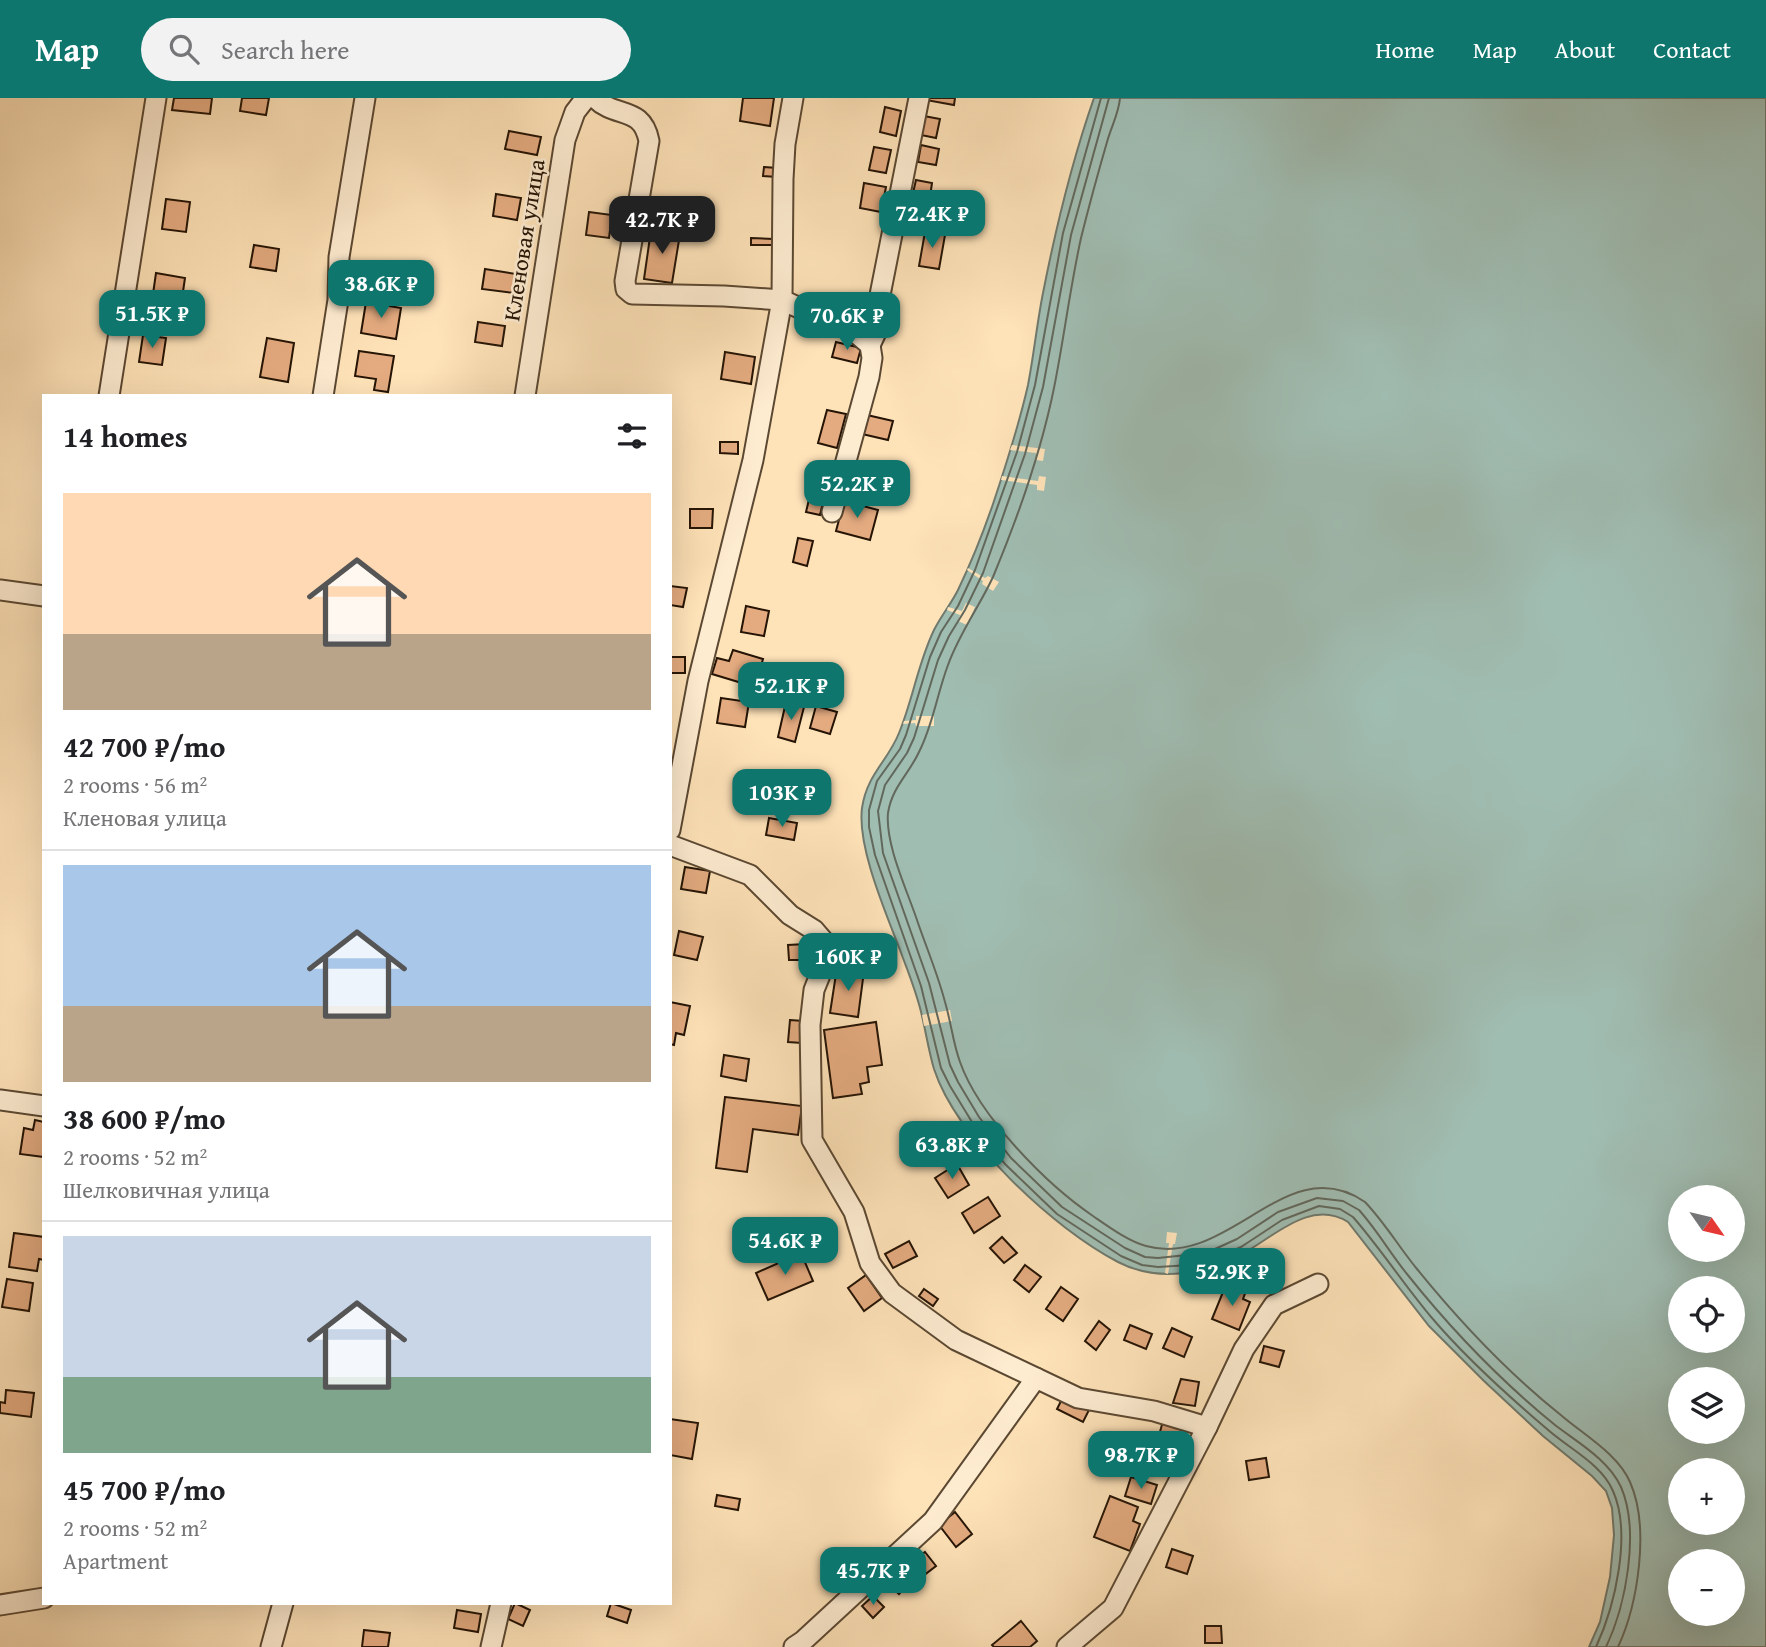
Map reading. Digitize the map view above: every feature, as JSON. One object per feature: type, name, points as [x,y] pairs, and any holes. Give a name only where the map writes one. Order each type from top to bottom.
[{"type":"street","points":[[109,394],[156,98]]},
{"type":"street","points":[[323,394],[338,300],[339,257],[365,98]]},
{"type":"street","name":"Кленовая улица","points":[[525,394],[565,140],[575,112],[586,98]]},
{"type":"street","points":[[595,98],[602,105],[631,114],[641,121],[649,141],[625,281],[626,289],[632,294],[782,300],[850,328],[870,345],[873,358],[869,377],[832,512]]},
{"type":"street","points":[[672,819],[698,681],[753,460],[782,300],[783,179],[785,144],[793,98]]},
{"type":"street","points":[[870,345],[878,328],[880,295],[919,98]]},
{"type":"street","points":[[0,590],[42,596]]},
{"type":"street","points":[[672,846],[750,875],[790,915],[814,930],[826,944],[824,965],[814,990],[810,1025],[811,1140],[854,1212],[870,1263],[892,1293],[956,1340],[1078,1398],[1154,1411],[1207,1427]]},
{"type":"street","points":[[0,1100],[42,1106]]},
{"type":"street","points":[[1068,1647],[1113,1608],[1207,1427],[1244,1349],[1274,1305],[1318,1284]]},
{"type":"street","points":[[794,1647],[933,1521],[1035,1378]]},
{"type":"street","points":[[0,1605],[42,1598]]},
{"type":"street","points":[[271,1647],[282,1605]]},
{"type":"street","points":[[491,1647],[501,1605]]},
{"type":"water","points":[[1094,98],[1766,98],[1766,1647],[1589,1647],[1600,1622],[1610,1577],[1614,1535],[1612,1508],[1606,1491],[1484,1381],[1429,1326],[1348,1222],[1334,1216],[1307,1217],[1281,1229],[1230,1260],[1198,1271],[1166,1274],[1133,1269],[1093,1247],[1038,1205],[985,1152],[946,1096],[934,1069],[915,991],[868,860],[862,808],[868,786],[899,733],[928,643],[968,569],[1003,475],[1028,385],[1053,244]]},
{"type":"pier","points":[[1012,445],[1045,449],[1043,461],[1036,460],[1036,453],[1010,450]]},
{"type":"pier","points":[[1002,476],[1038,481],[1039,476],[1046,477],[1044,491],[1037,490],[1037,485],[1001,480]]},
{"type":"pier","points":[[968,568],[985,578],[988,576],[999,582],[993,591],[982,584],[983,581],[967,570]]},
{"type":"pier","points":[[966,603],[975,607],[967,625],[958,621],[960,615],[947,610],[948,607],[962,611]]},
{"type":"pier","points":[[916,716],[934,716],[934,726],[903,724],[904,721],[916,720]]},
{"type":"pier","points":[[950,1010],[952,1021],[924,1026],[922,1015]]},
{"type":"pier","points":[[1167,1232],[1177,1233],[1168,1274],[1165,1273],[1169,1243],[1166,1243]]},
{"type":"building","points":[[174,98],[212,98],[210,114],[172,110]]},
{"type":"building","points":[[242,98],[269,98],[266,115],[240,111]]},
{"type":"building","points":[[743,98],[774,98],[770,126],[740,121]]},
{"type":"building","points":[[926,98],[955,98],[954,105]]},
{"type":"building","points":[[885,107],[901,111],[896,136],[880,132]]},
{"type":"building","points":[[924,116],[940,119],[936,138],[921,135]]},
{"type":"building","points":[[509,131],[541,137],[537,155],[505,149]]},
{"type":"building","points":[[921,145],[939,149],[936,165],[918,162]]},
{"type":"building","points":[[874,147],[891,150],[886,173],[869,170]]},
{"type":"building","points":[[764,167],[777,168],[777,177],[763,176]]},
{"type":"building","points":[[916,180],[932,183],[930,197],[913,193]]},
{"type":"building","points":[[864,183],[886,187],[881,212],[860,208]]},
{"type":"building","points":[[496,194],[521,198],[517,220],[493,216]]},
{"type":"building","points":[[166,199],[190,202],[186,232],[162,229]]},
{"type":"building","points":[[589,212],[612,215],[609,238],[586,235]]},
{"type":"building","points":[[651,230],[680,234],[672,283],[644,279]]},
{"type":"building","points":[[925,232],[945,235],[939,269],[919,266]]},
{"type":"building","points":[[751,238],[773,239],[772,245],[751,245]]},
{"type":"building","points":[[254,245],[279,249],[276,271],[250,267]]},
{"type":"building","points":[[485,269],[516,274],[513,293],[482,289]]},
{"type":"building","points":[[156,273],[185,278],[180,312],[151,308]]},
{"type":"building","points":[[366,302],[401,308],[396,339],[361,333]]},
{"type":"building","points":[[802,319],[813,321],[810,333],[799,330]]},
{"type":"building","points":[[478,322],[505,326],[502,346],[475,342]]},
{"type":"building","points":[[143,335],[166,338],[162,365],[139,362]]},
{"type":"building","points":[[267,338],[294,343],[288,382],[260,377]]},
{"type":"building","points":[[836,342],[861,348],[857,363],[832,357]]},
{"type":"building","points":[[359,351],[394,356],[388,392],[374,390],[376,379],[355,376]]},
{"type":"building","points":[[725,352],[755,357],[751,384],[721,379]]},
{"type":"building","points":[[827,410],[846,414],[837,448],[818,443]]},
{"type":"building","points":[[867,415],[893,421],[888,440],[862,434]]},
{"type":"building","points":[[720,442],[738,442],[738,454],[720,453]]},
{"type":"building","points":[[855,475],[873,478],[870,494],[851,490]]},
{"type":"building","points":[[813,483],[827,486],[820,515],[806,512]]},
{"type":"building","points":[[844,501],[878,510],[870,540],[836,531]]},
{"type":"building","points":[[690,509],[713,509],[712,528],[690,528]]},
{"type":"building","points":[[798,538],[813,541],[807,566],[793,562]]},
{"type":"building","points":[[672,586],[687,588],[683,607],[672,605]]},
{"type":"building","points":[[746,606],[769,611],[764,636],[741,632]]},
{"type":"building","points":[[733,650],[763,659],[755,687],[712,674],[717,658],[729,661]]},
{"type":"building","points":[[672,657],[685,657],[685,673],[672,673]]},
{"type":"building","points":[[721,698],[749,702],[745,727],[717,723]]},
{"type":"building","points":[[786,702],[804,707],[795,742],[778,737]]},
{"type":"building","points":[[816,706],[837,712],[830,734],[810,728]]},
{"type":"building","points":[[769,818],[797,823],[794,840],[766,835]]},
{"type":"building","points":[[685,867],[710,871],[706,893],[681,889]]},
{"type":"building","points":[[679,931],[703,937],[697,960],[674,955]]},
{"type":"building","points":[[806,944],[807,960],[789,960],[788,945]]},
{"type":"building","points":[[845,969],[864,971],[858,1017],[830,1013],[836,974],[844,975]]},
{"type":"building","points":[[672,1002],[690,1006],[684,1035],[676,1033],[674,1045]]},
{"type":"building","points":[[790,1020],[803,1021],[802,1043],[788,1042]]},
{"type":"building","points":[[876,1022],[882,1065],[867,1067],[869,1082],[860,1084],[862,1094],[833,1098],[824,1030]]},
{"type":"building","points":[[724,1055],[749,1059],[746,1081],[721,1076]]},
{"type":"building","points":[[725,1097],[802,1106],[798,1135],[753,1129],[747,1172],[716,1168]]},
{"type":"building","points":[[35,1120],[42,1122],[42,1157],[20,1154],[24,1128],[33,1130]]},
{"type":"building","points":[[957,1164],[969,1185],[948,1198],[935,1178]]},
{"type":"building","points":[[988,1197],[1000,1216],[974,1233],[962,1213]]},
{"type":"building","points":[[14,1233],[42,1237],[42,1260],[39,1259],[37,1271],[9,1267]]},
{"type":"building","points":[[1002,1237],[1017,1253],[1004,1263],[990,1248]]},
{"type":"building","points":[[909,1241],[917,1256],[893,1268],[885,1254]]},
{"type":"building","points":[[801,1253],[813,1281],[768,1300],[756,1273]]},
{"type":"building","points":[[1025,1265],[1041,1277],[1029,1292],[1014,1280]]},
{"type":"building","points":[[866,1275],[882,1298],[864,1311],[848,1288]]},
{"type":"building","points":[[7,1279],[33,1283],[29,1311],[2,1307]]},
{"type":"building","points":[[1238,1285],[1247,1288],[1243,1299],[1250,1302],[1239,1330],[1212,1319],[1225,1287],[1235,1291]]},
{"type":"building","points":[[1061,1287],[1078,1299],[1063,1321],[1046,1309]]},
{"type":"building","points":[[924,1289],[938,1299],[933,1306],[919,1296]]},
{"type":"building","points":[[1099,1321],[1110,1330],[1096,1350],[1085,1341]]},
{"type":"building","points":[[1130,1325],[1152,1334],[1146,1349],[1124,1340]]},
{"type":"building","points":[[1172,1328],[1192,1337],[1184,1357],[1163,1348]]},
{"type":"building","points":[[1264,1346],[1284,1351],[1279,1367],[1260,1362]]},
{"type":"building","points":[[1181,1379],[1199,1382],[1195,1406],[1173,1403]]},
{"type":"building","points":[[6,1390],[34,1393],[31,1417],[0,1413],[0,1402],[5,1403]]},
{"type":"building","points":[[1063,1397],[1089,1410],[1083,1422],[1057,1409]]},
{"type":"building","points":[[672,1419],[698,1423],[692,1459],[672,1455]]},
{"type":"building","points":[[1163,1421],[1187,1427],[1182,1445],[1158,1439]]},
{"type":"building","points":[[1266,1458],[1269,1477],[1249,1480],[1246,1461]]},
{"type":"building","points":[[1131,1477],[1157,1485],[1151,1504],[1125,1496]]},
{"type":"building","points":[[717,1495],[740,1499],[738,1510],[715,1506]]},
{"type":"building","points":[[1110,1496],[1138,1507],[1133,1521],[1140,1524],[1130,1551],[1094,1537]]},
{"type":"building","points":[[955,1512],[972,1534],[956,1547],[939,1525]]},
{"type":"building","points":[[1172,1549],[1193,1556],[1187,1574],[1166,1567]]},
{"type":"building","points":[[925,1552],[936,1566],[919,1579],[908,1565]]},
{"type":"building","points":[[895,1574],[907,1585],[899,1594],[887,1583]]},
{"type":"building","points":[[873,1596],[884,1607],[873,1618],[862,1606]]},
{"type":"building","points":[[514,1605],[530,1610],[523,1626],[508,1619]]},
{"type":"building","points":[[610,1605],[631,1610],[627,1623],[607,1616]]},
{"type":"building","points":[[457,1610],[481,1614],[478,1632],[454,1628]]},
{"type":"building","points":[[1021,1621],[1037,1641],[1030,1647],[992,1645]]},
{"type":"building","points":[[1205,1626],[1221,1626],[1222,1643],[1205,1643]]},
{"type":"building","points":[[364,1630],[390,1633],[388,1647],[362,1647]]}]
